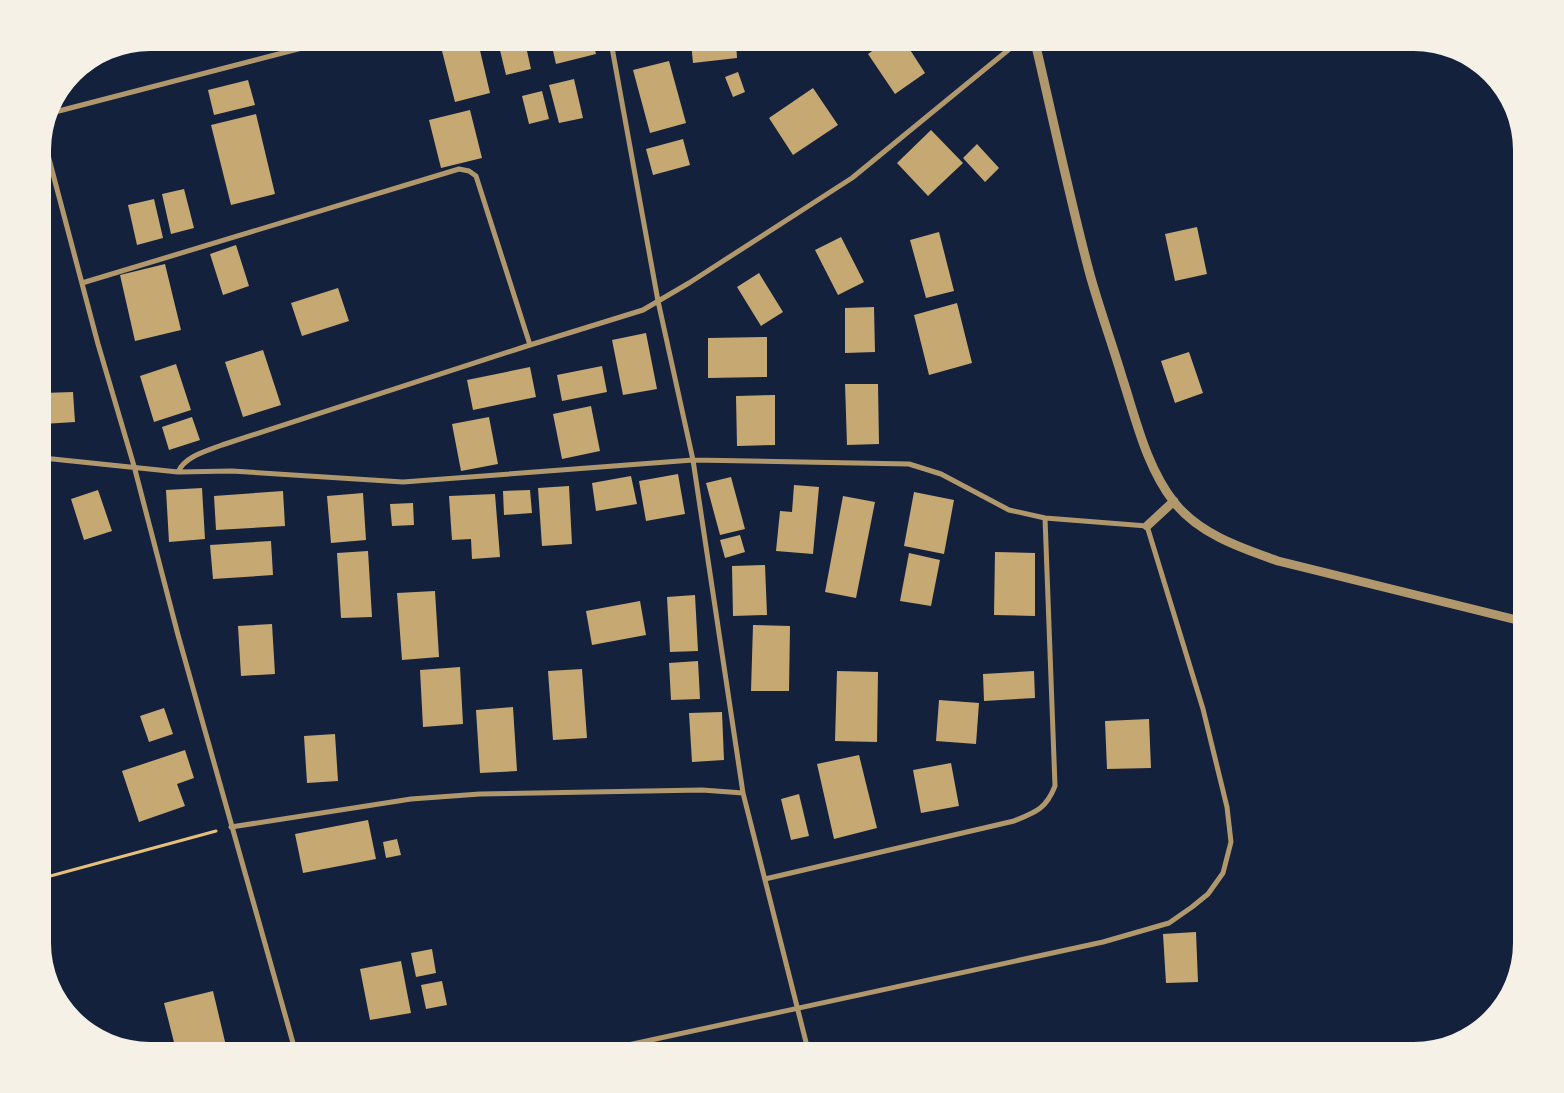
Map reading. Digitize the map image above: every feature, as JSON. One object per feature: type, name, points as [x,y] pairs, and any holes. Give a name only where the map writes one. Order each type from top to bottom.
[{"type":"street","points":[[59,111],[291,51]]},
{"type":"street","points":[[613,51],[658,301],[693,460],[743,793],[806,1042]]},
{"type":"street","points":[[178,472],[181,465],[188,460],[222,444],[530,344],[643,310],[852,178],[1007,51]]},
{"type":"street","points":[[1037,51],[1089,271],[1105,327],[1148,453],[1174,501],[1191,519],[1209,531],[1239,547],[1278,561],[1513,619]]},
{"type":"street","points":[[51,166],[231,827],[293,1042]]},
{"type":"street","points":[[82,283],[459,169],[469,170],[476,176],[530,344]]},
{"type":"street","points":[[51,459],[178,472],[232,471],[403,482],[693,460],[909,464],[941,474],[1009,510],[1045,518],[1147,526],[1174,501]]},
{"type":"street","points":[[764,879],[1014,821],[1036,812],[1049,802],[1055,786],[1045,518]]},
{"type":"street","points":[[643,1042],[1103,942],[1169,923],[1208,894],[1223,872],[1231,842],[1227,807],[1203,709],[1147,526]]},
{"type":"street","points":[[231,827],[411,799],[440,797],[702,790],[743,793]]},
{"type":"path","points":[[51,876],[231,827]]},
{"type":"building","points":[[442,51],[480,51],[490,93],[455,102]]},
{"type":"building","points":[[500,51],[527,51],[531,69],[506,75]]},
{"type":"building","points":[[553,51],[595,51],[596,54],[556,64]]},
{"type":"building","points":[[692,51],[737,51],[737,58],[693,63]]},
{"type":"building","points":[[872,51],[911,51],[925,73],[895,94],[868,54]]},
{"type":"building","points":[[669,61],[686,123],[650,133],[633,70]]},
{"type":"building","points":[[738,72],[745,92],[733,97],[725,77]]},
{"type":"building","points":[[574,79],[583,118],[559,123],[549,85]]},
{"type":"building","points":[[248,80],[255,105],[214,115],[208,90]]},
{"type":"building","points":[[813,88],[838,125],[793,155],[769,118]]},
{"type":"building","points":[[542,91],[549,119],[529,124],[522,96]]},
{"type":"building","points":[[470,110],[482,158],[441,168],[429,120]]},
{"type":"building","points":[[256,114],[275,194],[231,205],[211,125]]},
{"type":"building","points":[[931,130],[963,163],[928,196],[897,163]]},
{"type":"building","points":[[683,139],[690,165],[653,175],[646,149]]},
{"type":"building","points":[[977,144],[999,168],[985,182],[963,158]]},
{"type":"building","points":[[184,189],[194,228],[171,234],[162,194]]},
{"type":"building","points":[[154,199],[163,238],[137,245],[128,205]]},
{"type":"building","points":[[1197,227],[1207,274],[1175,281],[1165,234]]},
{"type":"building","points":[[939,232],[954,291],[926,298],[910,240]]},
{"type":"building","points":[[841,237],[864,282],[838,295],[815,250]]},
{"type":"building","points":[[236,245],[249,286],[223,295],[210,254]]},
{"type":"building","points":[[165,264],[181,330],[135,341],[120,275]]},
{"type":"building","points":[[759,273],[783,312],[761,326],[737,287]]},
{"type":"building","points":[[338,288],[349,321],[302,336],[291,303]]},
{"type":"building","points":[[957,303],[972,363],[929,375],[914,315]]},
{"type":"building","points":[[874,307],[875,352],[845,353],[845,308]]},
{"type":"building","points":[[646,333],[657,389],[623,395],[612,340]]},
{"type":"building","points":[[767,337],[767,377],[708,378],[708,338]]},
{"type":"building","points":[[263,350],[281,405],[243,417],[225,362]]},
{"type":"building","points":[[1189,352],[1203,393],[1175,403],[1161,361]]},
{"type":"building","points":[[176,364],[191,410],[154,422],[140,376]]},
{"type":"building","points":[[602,366],[607,392],[562,401],[557,375]]},
{"type":"building","points":[[530,367],[536,397],[473,410],[467,380]]},
{"type":"building","points":[[845,384],[878,384],[879,444],[847,445]]},
{"type":"building","points":[[73,392],[75,422],[51,424],[51,393]]},
{"type":"building","points":[[775,395],[775,445],[737,446],[736,396]]},
{"type":"building","points":[[591,406],[600,451],[562,459],[553,414]]},
{"type":"building","points":[[192,417],[200,440],[169,450],[162,427]]},
{"type":"building","points":[[489,417],[498,464],[461,471],[452,424]]},
{"type":"building","points":[[678,474],[685,514],[646,521],[639,481]]},
{"type":"building","points":[[631,476],[637,504],[596,511],[592,483]]},
{"type":"building","points":[[731,477],[745,529],[720,535],[706,483]]},
{"type":"building","points":[[794,485],[819,487],[813,554],[776,551],[780,511],[792,512]]},
{"type":"building","points":[[569,486],[572,544],[542,546],[538,488]]},
{"type":"building","points":[[202,488],[205,539],[169,542],[166,490]]},
{"type":"building","points":[[98,490],[112,531],[84,540],[71,499]]},
{"type":"building","points":[[530,490],[532,513],[504,515],[503,491]]},
{"type":"building","points":[[283,491],[285,526],[216,530],[214,496]]},
{"type":"building","points":[[914,492],[954,500],[944,554],[904,546]]},
{"type":"building","points":[[363,493],[366,540],[331,543],[327,496]]},
{"type":"building","points":[[495,494],[500,557],[472,559],[471,539],[452,540],[449,496]]},
{"type":"building","points":[[843,496],[875,502],[856,598],[825,592]]},
{"type":"building","points":[[413,503],[414,525],[392,526],[390,504]]},
{"type":"building","points":[[740,535],[745,552],[725,558],[720,540]]},
{"type":"building","points":[[271,541],[273,575],[213,579],[210,545]]},
{"type":"building","points":[[368,551],[372,617],[341,618],[337,553]]},
{"type":"building","points":[[995,552],[1035,553],[1035,616],[994,615]]},
{"type":"building","points":[[909,553],[940,560],[931,606],[900,601]]},
{"type":"building","points":[[765,565],[767,615],[733,616],[732,566]]},
{"type":"building","points":[[435,591],[439,657],[402,660],[397,593]]},
{"type":"building","points":[[695,595],[698,651],[670,652],[667,597]]},
{"type":"building","points":[[640,601],[646,635],[592,645],[586,611]]},
{"type":"building","points":[[272,624],[275,674],[241,676],[238,626]]},
{"type":"building","points":[[753,625],[790,626],[789,691],[751,691]]},
{"type":"building","points":[[698,661],[700,699],[671,700],[669,663]]},
{"type":"building","points":[[460,667],[463,724],[423,727],[420,670]]},
{"type":"building","points":[[582,669],[587,738],[553,740],[548,671]]},
{"type":"building","points":[[837,671],[878,672],[877,742],[835,741]]},
{"type":"building","points":[[1034,671],[1035,698],[984,701],[983,674]]},
{"type":"building","points":[[939,700],[979,703],[976,744],[936,741]]},
{"type":"building","points":[[513,707],[517,771],[480,773],[476,710]]},
{"type":"building","points":[[164,708],[173,734],[149,742],[140,716]]},
{"type":"building","points":[[722,712],[724,760],[692,762],[689,713]]},
{"type":"building","points":[[1149,719],[1151,768],[1107,769],[1105,721]]},
{"type":"building","points":[[335,734],[338,781],[307,783],[304,736]]},
{"type":"building","points":[[185,750],[194,778],[177,784],[185,806],[139,822],[122,771]]},
{"type":"building","points":[[859,755],[877,828],[834,839],[817,764]]},
{"type":"building","points":[[951,763],[959,806],[921,813],[913,770]]},
{"type":"building","points":[[799,794],[809,836],[791,840],[781,799]]},
{"type":"building","points":[[368,820],[376,859],[303,873],[295,834]]},
{"type":"building","points":[[397,839],[401,855],[386,858],[383,842]]},
{"type":"building","points":[[1196,932],[1198,982],[1166,983],[1163,934]]},
{"type":"building","points":[[432,949],[436,973],[416,977],[411,953]]},
{"type":"building","points":[[401,961],[411,1013],[370,1020],[360,969]]},
{"type":"building","points":[[442,981],[447,1005],[426,1009],[421,985]]},
{"type":"building","points":[[213,991],[225,1042],[174,1042],[164,1003]]}]
